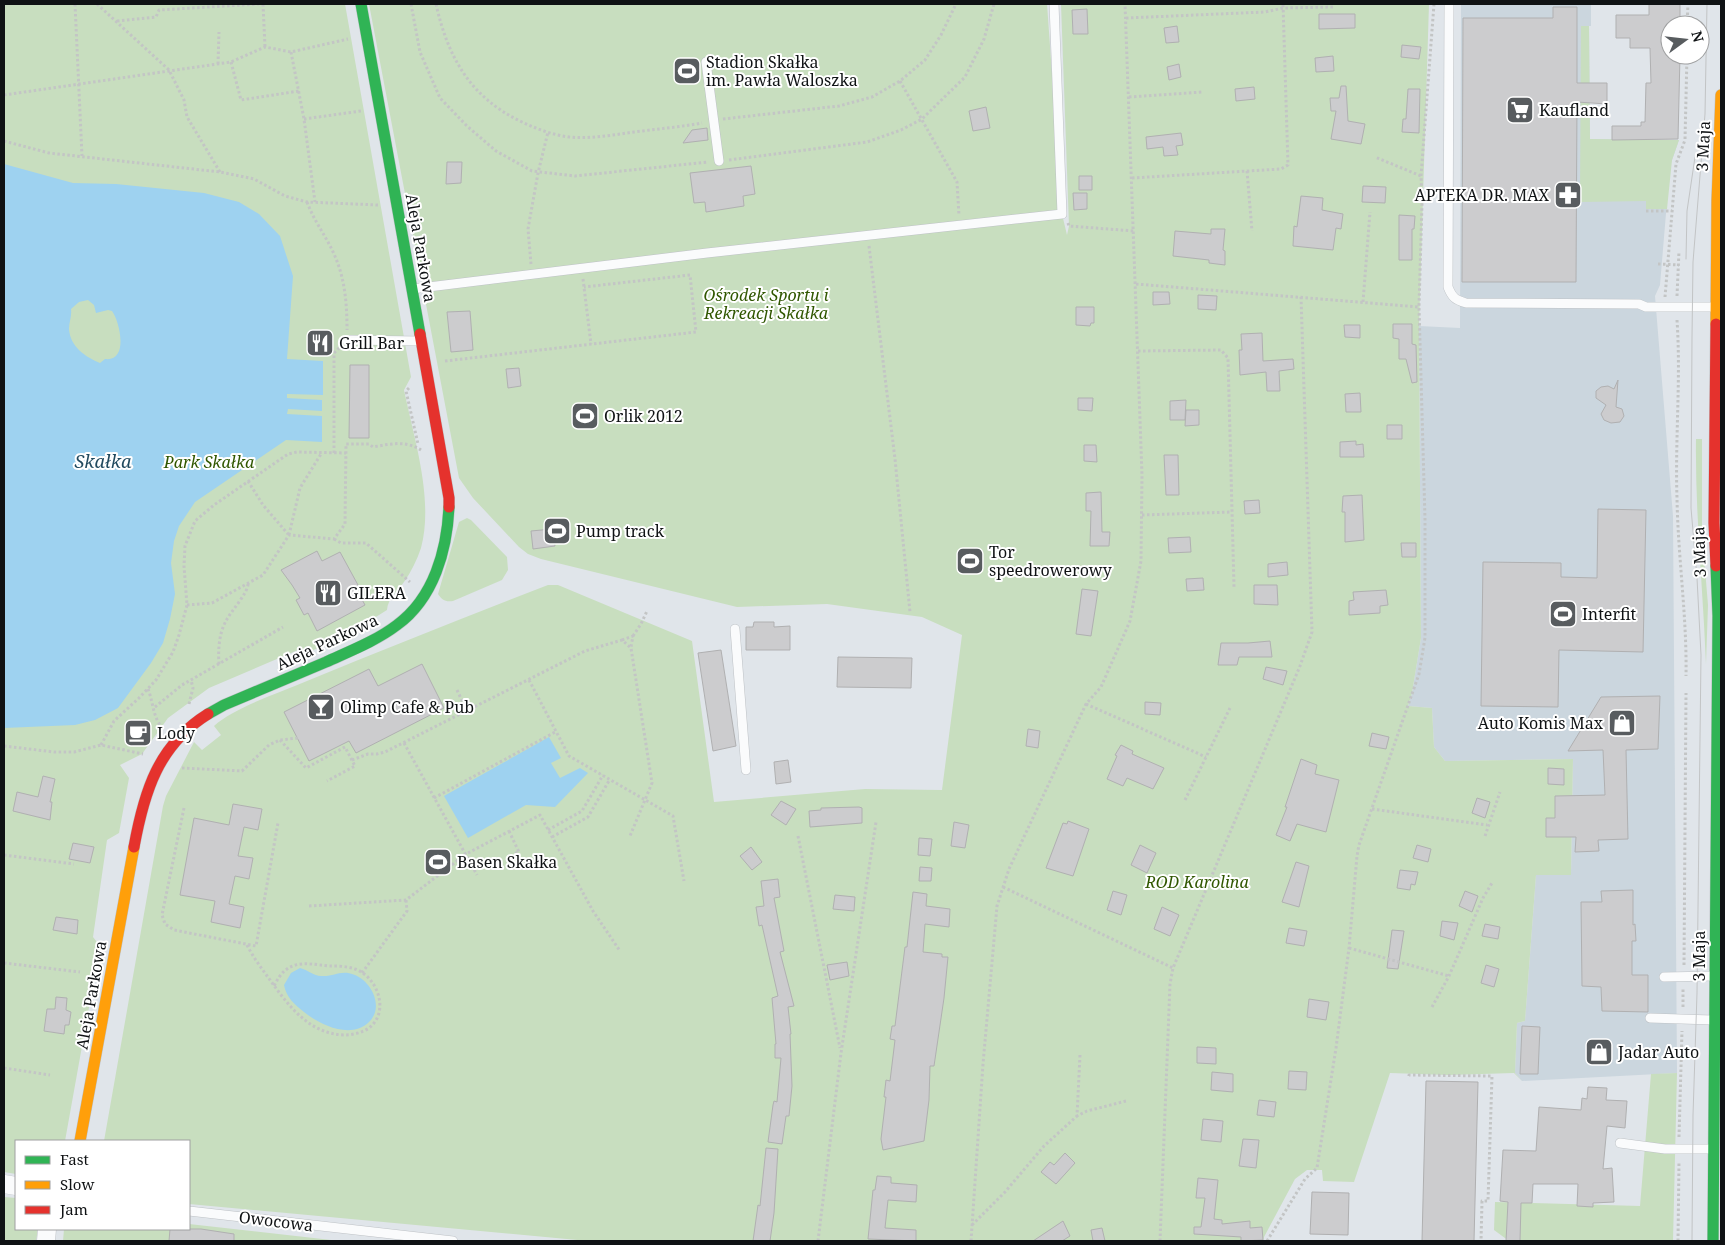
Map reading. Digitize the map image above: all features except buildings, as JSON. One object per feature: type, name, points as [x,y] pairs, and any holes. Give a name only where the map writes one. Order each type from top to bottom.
[{"type":"street","name":"Aleja Parkowa","points":[[80,1140],[139,822],[150,782],[160,762],[176,739],[209,713],[362,646],[395,627],[410,613],[424,594],[437,573],[443,554],[448,530],[449,498],[360,4]]},
{"type":"street","name":"3 Maja","points":[[1713,1241],[1715,1020],[1718,1007],[1715,976],[1718,616],[1717,182],[1721,95]]},
{"type":"lane","points":[[412,289],[707,253],[1062,214],[1054,4]]},
{"type":"lane","points":[[1449,4],[1448,287],[1451,295],[1456,300],[1466,303],[1639,304],[1646,307],[1718,306]]},
{"type":"lane","points":[[706,62],[719,161]]},
{"type":"lane","points":[[347,340],[421,341]]},
{"type":"lane","points":[[735,629],[746,770]]},
{"type":"lane","points":[[1664,977],[1715,976]]},
{"type":"lane","points":[[1650,1018],[1715,1020]]},
{"type":"lane","points":[[1620,1143],[1665,1149],[1714,1149]]},
{"type":"lane","name":"Owocowa","points":[[190,1211],[453,1241]]},
{"type":"path","points":[[76,4],[82,156]]},
{"type":"path","points":[[97,4],[169,70],[184,100],[187,117],[220,172]]},
{"type":"path","points":[[116,21],[156,18],[160,10],[259,4]]},
{"type":"path","points":[[264,4],[265,47]]},
{"type":"path","points":[[411,4],[420,52],[440,98],[467,126],[496,151],[538,173],[575,176],[719,161],[867,142],[901,130],[922,119],[965,77],[984,39],[994,4]]},
{"type":"path","points":[[436,4],[441,28],[451,54],[467,80],[492,105],[540,130],[569,137],[596,137],[705,122]]},
{"type":"path","points":[[723,120],[839,106],[872,97],[900,81],[925,60],[941,35],[956,4]]},
{"type":"path","points":[[971,1241],[996,906],[1009,869],[1086,704],[1101,687],[1130,621],[1141,561],[1142,475],[1125,4]]},
{"type":"path","points":[[1267,1241],[1306,1179],[1317,1168],[1336,1048],[1349,948],[1357,856],[1419,674],[1425,638],[1425,519],[1419,307],[1421,176],[1434,4]]},
{"type":"path","points":[[1126,18],[1265,12],[1283,6],[1334,6]]},
{"type":"path","points":[[1132,178],[1281,170],[1288,165],[1283,6]]},
{"type":"path","points":[[218,64],[219,32]]},
{"type":"path","points":[[4,95],[231,62],[265,47],[292,52],[366,35]]},
{"type":"path","points":[[292,52],[316,202]]},
{"type":"path","points":[[231,62],[241,100],[299,91]]},
{"type":"path","points":[[1665,307],[1676,164],[1685,140],[1687,65]]},
{"type":"path","points":[[900,81],[957,182],[960,225]]},
{"type":"path","points":[[1129,97],[1202,92]]},
{"type":"path","points":[[304,119],[365,110]]},
{"type":"path","points":[[530,252],[528,229],[538,173],[548,132]]},
{"type":"path","points":[[4,141],[49,152],[220,172],[254,179],[286,196],[307,202],[396,206]]},
{"type":"path","points":[[1374,157],[1421,176]]},
{"type":"path","points":[[1247,171],[1252,231]]},
{"type":"path","points":[[307,202],[312,215],[334,254],[345,294],[347,340],[334,352],[334,453]]},
{"type":"path","points":[[1646,211],[1672,211]]},
{"type":"path","points":[[1363,302],[1370,212]]},
{"type":"path","points":[[1062,214],[1069,226],[1134,232]]},
{"type":"path","points":[[868,236],[895,459],[910,612]]},
{"type":"path","points":[[1677,296],[1679,251]]},
{"type":"path","points":[[1658,264],[1678,265]]},
{"type":"path","points":[[582,268],[591,344]]},
{"type":"path","points":[[1678,273],[1683,273]]},
{"type":"path","points":[[442,361],[696,332],[690,275],[584,286]]},
{"type":"path","points":[[1136,284],[1419,307]]},
{"type":"path","points":[[1160,1241],[1170,984],[1173,968],[1300,666],[1312,632],[1301,297]]},
{"type":"path","points":[[1677,320],[1680,337],[1677,504],[1685,605],[1686,676]]},
{"type":"path","points":[[1138,351],[1221,350],[1228,358],[1234,587]]},
{"type":"path","points":[[334,539],[345,524],[346,444],[369,444],[372,447],[394,443],[413,445]]},
{"type":"path","points":[[423,451],[424,456]]},
{"type":"path","points":[[186,604],[212,603],[263,575],[289,535],[300,488],[322,453]]},
{"type":"path","points":[[101,745],[114,721],[156,680],[173,652],[186,604],[185,546],[191,528],[201,514],[288,454],[346,453]]},
{"type":"path","points":[[248,481],[263,505],[289,535],[334,539],[341,543],[366,543],[410,582]]},
{"type":"path","points":[[1142,515],[1232,512]]},
{"type":"path","points":[[404,590],[413,577]]},
{"type":"path","points":[[219,664],[222,630],[227,619],[248,588],[248,584]]},
{"type":"path","points":[[630,836],[652,783],[631,648],[633,636],[647,611]]},
{"type":"path","points":[[154,708],[173,691],[283,627]]},
{"type":"path","points":[[352,760],[368,754],[385,752],[585,651],[633,636]]},
{"type":"path","points":[[622,640],[631,648]]},
{"type":"path","points":[[189,704],[192,680]]},
{"type":"path","points":[[529,680],[569,756],[673,816],[684,881]]},
{"type":"path","points":[[148,689],[157,722],[166,732]]},
{"type":"path","points":[[457,690],[467,711]]},
{"type":"path","points":[[1679,1143],[1684,976],[1686,693]]},
{"type":"path","points":[[183,709],[197,700]]},
{"type":"path","points":[[1086,704],[1206,756]]},
{"type":"path","points":[[1185,800],[1230,708]]},
{"type":"path","points":[[434,798],[556,731]]},
{"type":"path","points":[[182,768],[242,771],[269,745],[280,740],[298,738]]},
{"type":"path","points":[[280,740],[306,768],[345,747],[355,766],[327,781]]},
{"type":"path","points":[[404,743],[477,875]]},
{"type":"path","points":[[4,746],[54,752],[74,752],[101,745],[148,756]]},
{"type":"path","points":[[178,776],[185,762]]},
{"type":"path","points":[[548,830],[582,811],[603,775]]},
{"type":"path","points":[[552,836],[588,817],[610,779]]},
{"type":"path","points":[[1485,836],[1500,792]]},
{"type":"path","points":[[184,808],[162,915],[165,924],[174,930],[256,946],[278,823]]},
{"type":"path","points":[[1372,809],[1488,825]]},
{"type":"path","points":[[309,906],[406,900],[466,854],[540,815],[593,911],[620,951]]},
{"type":"path","points":[[818,1241],[841,1053],[876,822]]},
{"type":"path","points":[[509,831],[519,852],[513,854]]},
{"type":"path","points":[[798,836],[841,1053]]},
{"type":"path","points":[[4,855],[74,864]]},
{"type":"path","points":[[1432,1007],[1449,976],[1483,898],[1492,883]]},
{"type":"path","points":[[1003,887],[1173,968]]},
{"type":"path","points":[[362,973],[407,912],[406,900]]},
{"type":"path","points":[[247,944],[252,955],[274,986],[292,1010],[314,1026],[333,1034],[358,1034],[368,1029],[375,1022],[380,1004],[379,994],[374,984],[356,969],[347,967],[304,963],[295,964],[283,972],[274,986]]},
{"type":"path","points":[[1349,948],[1449,976]]},
{"type":"path","points":[[4,962],[80,972]]},
{"type":"path","points":[[1077,1116],[1080,1055]]},
{"type":"path","points":[[4,1068],[50,1075]]},
{"type":"path","points":[[1409,1076],[1492,1076],[1488,1202],[1482,1201],[1481,1241]]},
{"type":"path","points":[[972,1225],[1005,1192],[1044,1146],[1077,1116],[1087,1111],[1126,1101]]},
{"type":"path","points":[[1678,1241],[1679,1155]]},
{"type":"shaded area","points":[[1461,4],[1591,4],[1591,26],[1589,26],[1590,139],[1679,140],[1670,166],[1660,285],[1655,296],[1673,516],[1677,1073],[1522,1081],[1515,1073],[1517,1023],[1525,1021],[1536,875],[1571,875],[1573,759],[1445,761],[1434,747],[1432,708],[1408,706],[1421,638],[1419,326],[1460,328]]},
{"type":"green space","name":"Park Skałka","points":[[4,4],[345,4],[411,377],[404,390],[424,489],[425,510],[421,548],[414,566],[391,599],[387,610],[347,635],[307,653],[298,650],[209,688],[168,718],[142,754],[120,765],[129,778],[119,833],[107,840],[93,937],[100,946],[65,1140],[15,1140],[15,1174],[4,1172]]},
{"type":"green space","points":[[369,4],[1047,4],[1062,214],[1067,235],[1069,226],[1061,4],[1429,4],[1419,326],[1421,638],[1408,706],[1432,708],[1434,747],[1445,761],[1573,759],[1571,875],[1536,875],[1525,1021],[1517,1023],[1515,1073],[1522,1081],[1514,1073],[1448,1075],[1390,1073],[1354,1182],[1323,1181],[1322,1170],[1307,1170],[1295,1179],[1263,1241],[588,1241],[190,1204],[190,1140],[104,1140],[163,806],[166,796],[194,742],[202,750],[221,735],[214,726],[222,719],[258,701],[397,644],[548,585],[558,585],[692,641],[714,802],[865,789],[942,790],[962,635],[922,617],[827,604],[737,607],[541,559],[528,554],[519,547],[473,498],[459,478]]},
{"type":"green space","points":[[1581,26],[1589,26],[1590,139],[1679,140],[1672,160],[1667,209],[1646,209],[1646,201],[1580,202]]},
{"type":"green space","points":[[1696,439],[1702,439],[1702,533],[1708,605],[1706,664],[1698,523]]},
{"type":"green space","points":[[467,518],[507,557],[508,570],[502,580],[453,601],[446,601],[438,594],[459,522]]},
{"type":"green space","points":[[1677,1073],[1673,1241],[1509,1241],[1494,1230],[1495,1202],[1640,1206],[1651,1074]]},
{"type":"green space","points":[[4,1197],[15,1198],[15,1230],[38,1230],[36,1241],[4,1241]]},
{"type":"green space","points":[[190,1224],[340,1241],[63,1241],[64,1230],[190,1230]]},
{"type":"water","name":"Skałka","points":[[4,164],[73,183],[116,184],[204,193],[239,202],[259,214],[280,236],[293,276],[287,359],[323,361],[323,395],[287,394],[287,398],[322,400],[322,411],[288,409],[287,414],[322,416],[322,442],[286,440],[195,502],[179,526],[174,541],[171,563],[175,594],[163,643],[151,663],[118,708],[95,720],[75,725],[4,728]],"holes":[[[88,300],[94,305],[96,313],[112,311],[120,332],[120,348],[117,354],[113,358],[105,359],[100,363],[89,358],[75,346],[69,329],[71,309],[79,302]]]},
{"type":"water","points":[[549,737],[561,758],[551,763],[560,778],[580,768],[588,773],[555,807],[526,805],[468,838],[444,796]]},
{"type":"water","points":[[300,968],[318,976],[350,973],[361,978],[367,983],[374,996],[376,1010],[373,1017],[361,1028],[344,1030],[327,1025],[311,1017],[291,1000],[284,985],[291,973]]},
{"type":"tram line","points":[[1692,1241],[1701,655],[1691,508],[1692,337],[1693,262],[1705,114],[1707,4]]},
{"type":"tram line","points":[[1686,259],[1687,211],[1695,157]]},
{"type":"traffic: fast","points":[[361,4],[420,334]]},
{"type":"traffic: fast","points":[[208,714],[224,705],[363,645],[397,625],[410,614],[429,587],[436,572],[445,540],[449,507]]},
{"type":"traffic: fast","points":[[1713,1241],[1718,616],[1716,566]]},
{"type":"traffic: slow","points":[[1716,324],[1717,201],[1721,95]]},
{"type":"traffic: slow","points":[[80,1140],[134,847]]},
{"type":"traffic: jam","points":[[1716,324],[1714,523],[1716,566]]},
{"type":"traffic: jam","points":[[420,334],[449,507]]},
{"type":"traffic: jam","points":[[134,847],[143,807],[156,771],[165,755],[177,740],[191,726],[208,714]]},
{"type":"place","name":"Stadion Skałka im. Pawła Waloszka","points":[[687,71]]},
{"type":"place","name":"Kaufland","points":[[1520,110]]},
{"type":"place","name":"APTEKA DR. MAX","points":[[1568,195]]},
{"type":"place","name":"Grill Bar","points":[[320,343]]},
{"type":"place","name":"Orlik 2012","points":[[585,416]]},
{"type":"place","name":"Pump track","points":[[557,531]]},
{"type":"place","name":"Tor speedrowerowy","points":[[970,561]]},
{"type":"place","name":"GILERA","points":[[328,593]]},
{"type":"place","name":"Interfit","points":[[1563,614]]},
{"type":"place","name":"Olimp Cafe & Pub","points":[[321,707]]},
{"type":"place","name":"Auto Komis Max","points":[[1622,723]]},
{"type":"place","name":"Lody","points":[[138,733]]},
{"type":"place","name":"Basen Skałka","points":[[438,862]]},
{"type":"place","name":"Jadar Auto","points":[[1599,1052]]},
{"type":"park label","name":"Ośrodek Sportu i Rekreacji Skałka","points":[[766,304]]},
{"type":"park label","name":"ROD Karolina","points":[[1197,882]]}]
